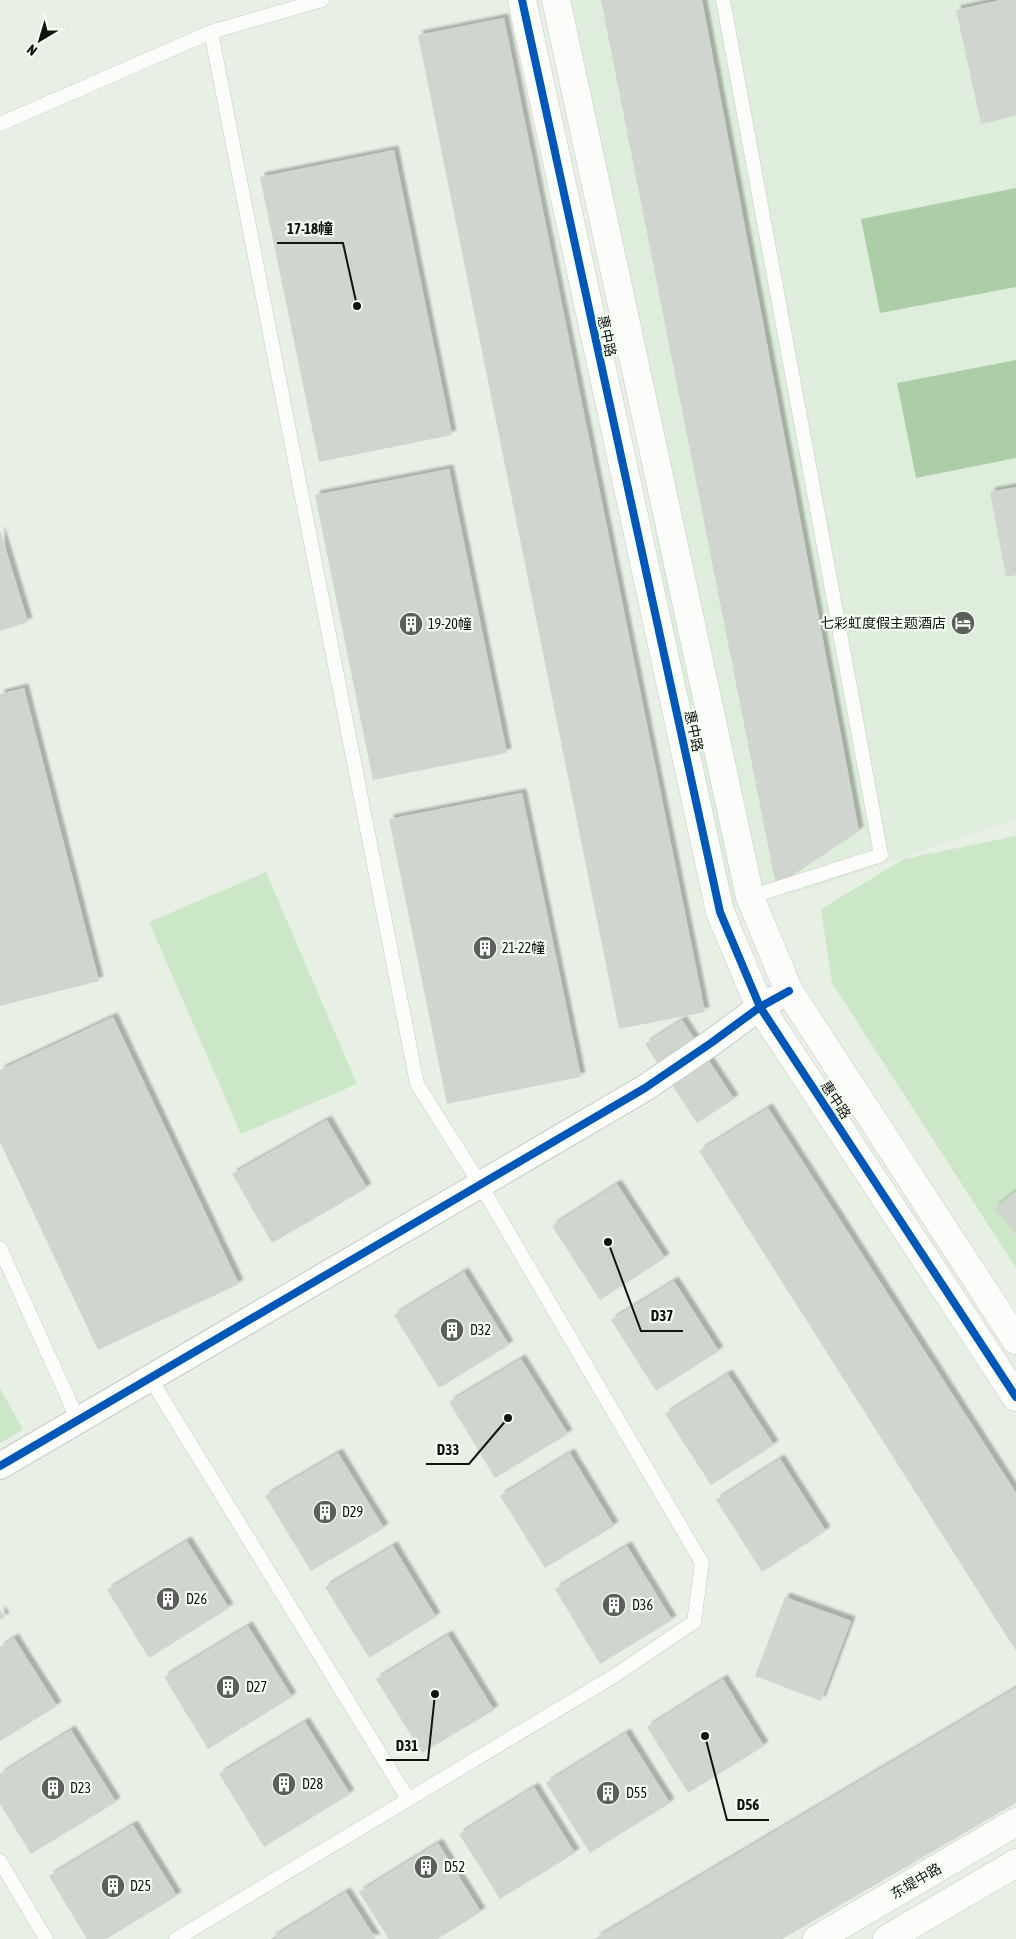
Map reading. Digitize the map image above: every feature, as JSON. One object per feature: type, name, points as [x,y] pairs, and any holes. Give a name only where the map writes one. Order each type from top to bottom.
[{"type":"street","name":"惠中路","points":[[522,0],[720,912],[760,1008],[1016,1397]]},
{"type":"street","name":"惠中路","points":[[556,0],[750,897],[789,991],[1016,1340]]},
{"type":"street","points":[[0,1466],[645,1088],[760,1008],[789,991]]},
{"type":"street","name":"东堤中路","points":[[817,1939],[1016,1822]]},
{"type":"street","points":[[887,1939],[1016,1863]]},
{"type":"lane","points":[[0,124],[211,32],[322,0]]},
{"type":"lane","points":[[723,0],[881,854],[750,897]]},
{"type":"lane","points":[[176,1939],[614,1676],[694,1622],[702,1563],[480,1184],[417,1084],[211,32]]},
{"type":"lane","points":[[0,1248],[78,1420]]},
{"type":"lane","points":[[150,1378],[408,1799]]},
{"type":"lane","points":[[0,1861],[46,1939]]},
{"type":"shaded area","points":[[554,0],[1016,0],[1016,819],[816,887],[726,910]]},
{"type":"shaded area","points":[[1016,188],[1016,287],[880,313],[861,219]]},
{"type":"shaded area","points":[[1016,360],[1016,458],[916,478],[897,383]]},
{"type":"shaded area","points":[[1016,836],[1016,1268],[832,983],[821,909],[904,859]]},
{"type":"shaded area","points":[[266,872],[357,1084],[241,1134],[149,922]]},
{"type":"shaded area","points":[[0,1388],[23,1430],[0,1443]]},
{"type":"building","points":[[601,0],[702,0],[859,831],[776,886]]},
{"type":"building","points":[[1000,0],[1016,0],[1016,116],[981,124],[956,10]]},
{"type":"building","points":[[504,18],[705,1012],[619,1029],[418,35]]},
{"type":"building","points":[[394,150],[452,435],[319,462],[260,177]]},
{"type":"building","name":"19-20幢","points":[[449,469],[507,753],[373,780],[315,495]]},
{"type":"building","points":[[1016,487],[1016,575],[1006,577],[990,492]]},
{"type":"building","points":[[0,530],[28,622],[0,631]]},
{"type":"building","points":[[24,688],[99,981],[0,1006],[0,694]]},
{"type":"building","name":"21-22幢","points":[[522,793],[581,1077],[447,1104],[389,819]]},
{"type":"building","points":[[113,1017],[239,1284],[98,1350],[0,1142],[0,1070]]},
{"type":"building","points":[[682,1020],[734,1099],[697,1123],[645,1044]]},
{"type":"building","points":[[768,1108],[1016,1493],[1016,1651],[699,1151]]},
{"type":"building","points":[[327,1120],[367,1188],[272,1243],[232,1174]]},
{"type":"building","points":[[617,1184],[665,1258],[600,1300],[552,1226]]},
{"type":"building","points":[[1016,1191],[1016,1235],[994,1208]]},
{"type":"building","name":"D32","points":[[464,1272],[509,1345],[439,1388],[394,1315]]},
{"type":"building","points":[[674,1281],[719,1351],[656,1391],[611,1320]]},
{"type":"building","points":[[521,1359],[568,1434],[495,1478],[449,1402]]},
{"type":"building","points":[[728,1374],[774,1445],[711,1485],[665,1414]]},
{"type":"building","name":"D29","points":[[338,1453],[384,1528],[311,1571],[265,1496]]},
{"type":"building","points":[[570,1453],[614,1526],[545,1568],[500,1496]]},
{"type":"building","points":[[780,1459],[826,1531],[762,1572],[716,1500]]},
{"type":"building","name":"D26","points":[[187,1541],[229,1608],[149,1658],[107,1590]]},
{"type":"building","points":[[393,1546],[436,1617],[369,1658],[325,1587]]},
{"type":"building","name":"D36","points":[[627,1546],[672,1620],[600,1664],[555,1589]]},
{"type":"building","points":[[785,1597],[851,1621],[821,1701],[755,1676]]},
{"type":"building","points":[[0,1610],[5,1617],[0,1620]]},
{"type":"building","name":"D27","points":[[248,1626],[292,1697],[208,1749],[164,1677]]},
{"type":"building","points":[[448,1635],[494,1710],[422,1753],[376,1679]]},
{"type":"building","points":[[14,1638],[57,1706],[0,1741],[0,1647]]},
{"type":"building","points":[[723,1679],[764,1746],[688,1793],[647,1727]]},
{"type":"building","points":[[1016,1688],[1016,1803],[782,1939],[594,1939]]},
{"type":"building","name":"D28","points":[[305,1722],[350,1794],[264,1847],[219,1774]]},
{"type":"building","name":"D23","points":[[71,1730],[116,1802],[31,1854],[0,1804],[0,1774]]},
{"type":"building","name":"D55","points":[[626,1733],[670,1803],[590,1853],[546,1783]]},
{"type":"building","points":[[534,1787],[575,1853],[500,1899],[459,1834]]},
{"type":"building","name":"D25","points":[[133,1825],[177,1896],[106,1939],[87,1939],[49,1876]]},
{"type":"building","name":"D52","points":[[438,1843],[481,1912],[437,1939],[389,1939],[359,1892]]},
{"type":"building","points":[[346,1892],[376,1939],[270,1939]]},
{"type":"cycle path","points":[[522,0],[720,912],[760,1007],[1016,1397]]},
{"type":"cycle path","points":[[0,1466],[645,1088],[760,1007],[789,991]]},
{"type":"place","name":"17-18幢","points":[[357,306]]},
{"type":"place","name":"七彩虹度假主题酒店","points":[[963,623]]},
{"type":"place","name":"19-20幢","points":[[411,624]]},
{"type":"place","name":"21-22幢","points":[[485,948]]},
{"type":"place","name":"D37","points":[[608,1242]]},
{"type":"place","name":"D32","points":[[452,1330]]},
{"type":"place","name":"D33","points":[[508,1418]]},
{"type":"place","name":"D29","points":[[325,1512]]},
{"type":"place","name":"D26","points":[[168,1599]]},
{"type":"place","name":"D36","points":[[614,1605]]},
{"type":"place","name":"D27","points":[[228,1687]]},
{"type":"place","name":"D31","points":[[435,1694]]},
{"type":"place","name":"D56","points":[[705,1736]]},
{"type":"place","name":"D28","points":[[284,1784]]},
{"type":"place","name":"D23","points":[[53,1788]]},
{"type":"place","name":"D55","points":[[608,1793]]},
{"type":"place","name":"D52","points":[[426,1867]]},
{"type":"place","name":"D25","points":[[113,1886]]}]
